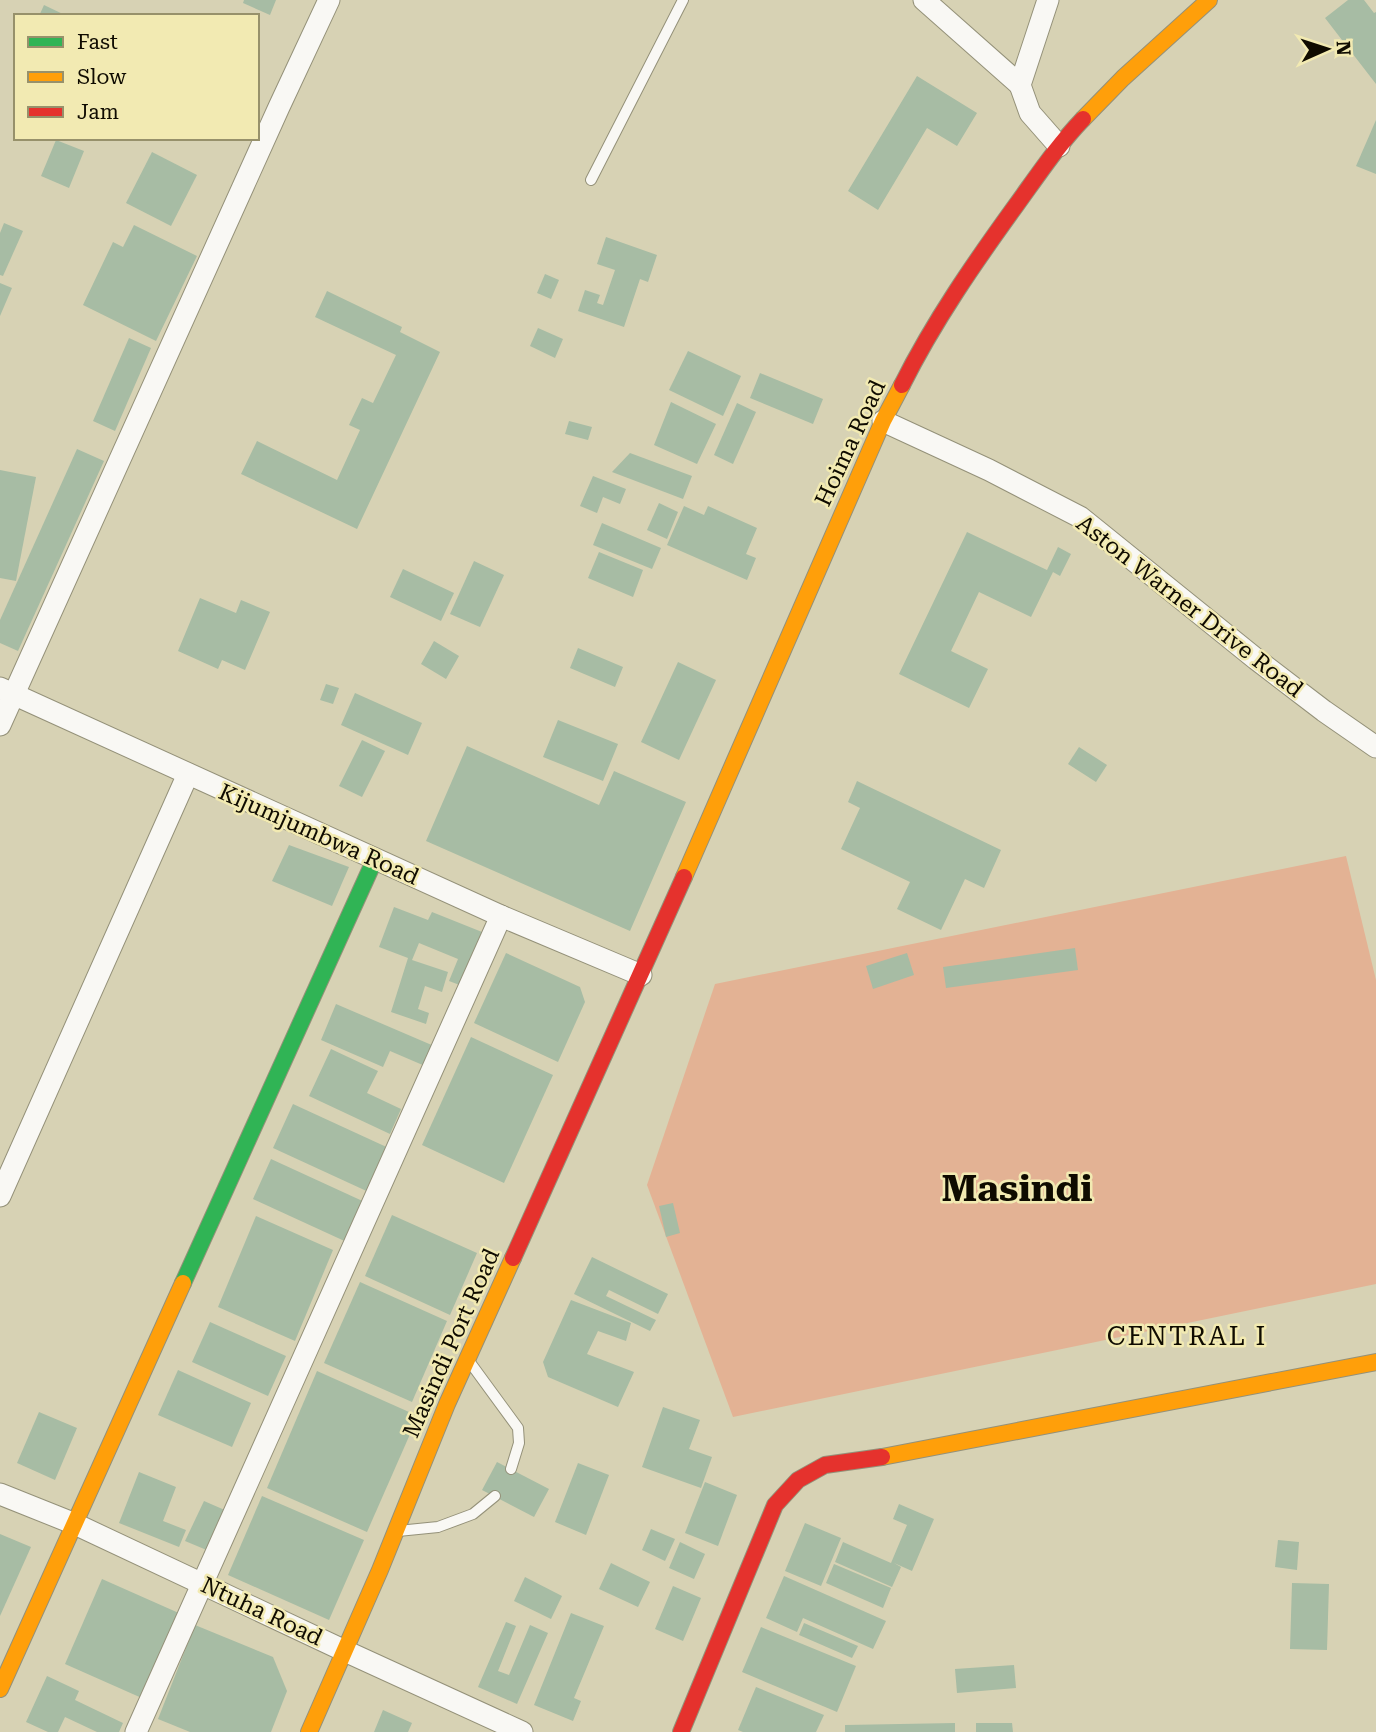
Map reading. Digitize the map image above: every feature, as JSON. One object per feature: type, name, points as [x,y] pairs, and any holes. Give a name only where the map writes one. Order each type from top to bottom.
[{"type":"main road","name":"Hoima Road","points":[[641,975],[883,421],[927,338],[983,251],[1059,146],[1123,78],[1209,0]]},
{"type":"main road","points":[[0,1689],[375,859]]},
{"type":"main road","name":"Masindi Port Road","points":[[309,1732],[447,1404],[641,975]]},
{"type":"main road","points":[[681,1732],[775,1505],[798,1480],[825,1465],[870,1459],[1376,1362]]},
{"type":"street","points":[[0,725],[7,691],[329,0]]},
{"type":"street","points":[[924,0],[1020,85],[1030,113],[1059,146]]},
{"type":"street","points":[[1020,85],[1048,0]]},
{"type":"street","name":"Aston Warner Drive Road","points":[[883,421],[989,470],[1080,517],[1256,659],[1376,747]]},
{"type":"street","name":"Kijumjumbwa Road","points":[[7,691],[501,916],[641,975]]},
{"type":"street","points":[[0,1196],[188,774]]},
{"type":"street","points":[[136,1732],[501,916]]},
{"type":"street","name":"Ntuha Road","points":[[0,1494],[75,1524],[522,1732]]},
{"type":"lane","points":[[592,180],[682,0]]},
{"type":"lane","points":[[468,1358],[518,1428],[519,1443],[511,1469]]},
{"type":"lane","points":[[395,1532],[438,1527],[472,1514],[495,1496]]},
{"type":"shaded area","points":[[1346,856],[1376,980],[1376,1284],[733,1417],[647,1185],[715,984]]},
{"type":"building","points":[[244,0],[276,0],[270,15],[243,3]]},
{"type":"building","points":[[1348,0],[1364,0],[1374,13],[1376,12],[1376,84],[1325,18]]},
{"type":"building","points":[[44,5],[63,14],[40,14]]},
{"type":"building","points":[[917,76],[977,113],[957,146],[927,128],[878,210],[848,191]]},
{"type":"building","points":[[1376,120],[1376,174],[1356,166]]},
{"type":"building","points":[[56,140],[84,151],[69,188],[41,176]]},
{"type":"building","points":[[152,152],[197,175],[171,226],[126,203]]},
{"type":"building","points":[[4,223],[23,231],[3,276],[0,275],[0,233]]},
{"type":"building","points":[[134,225],[197,256],[156,341],[83,305],[113,242],[123,247]]},
{"type":"building","points":[[606,237],[657,255],[648,282],[640,279],[624,327],[578,311],[585,290],[600,295],[597,303],[603,305],[615,270],[597,264]]},
{"type":"building","points":[[545,274],[559,280],[551,299],[537,293]]},
{"type":"building","points":[[0,283],[12,288],[0,316]]},
{"type":"building","points":[[327,291],[402,327],[400,332],[440,352],[357,529],[241,474],[257,441],[337,480],[360,430],[349,425],[362,398],[373,403],[396,355],[315,317]]},
{"type":"building","points":[[538,328],[563,339],[555,358],[530,346]]},
{"type":"building","points":[[129,338],[151,348],[115,431],[93,421]]},
{"type":"building","points":[[688,351],[741,376],[723,416],[669,390]]},
{"type":"building","points":[[760,373],[823,399],[813,424],[750,398]]},
{"type":"building","points":[[671,402],[716,424],[697,464],[654,445]]},
{"type":"building","points":[[737,403],[756,412],[733,464],[714,455]]},
{"type":"building","points":[[569,421],[592,427],[588,440],[565,434]]},
{"type":"building","points":[[77,449],[104,461],[18,651],[0,643],[0,620]]},
{"type":"building","points":[[630,453],[692,476],[683,499],[612,472]]},
{"type":"building","points":[[0,470],[36,477],[16,581],[0,578]]},
{"type":"building","points":[[593,476],[626,489],[620,504],[603,497],[597,513],[580,506]]},
{"type":"building","points":[[659,503],[678,512],[667,539],[647,530]]},
{"type":"building","points":[[684,506],[704,515],[708,506],[757,528],[746,554],[756,558],[747,580],[667,545]]},
{"type":"building","points":[[602,523],[661,548],[652,569],[593,545]]},
{"type":"building","points":[[967,532],[1047,570],[1058,547],[1071,554],[1060,576],[1053,572],[1031,617],[979,592],[951,651],[988,669],[969,708],[899,674]]},
{"type":"building","points":[[599,552],[643,570],[633,597],[588,578]]},
{"type":"building","points":[[474,561],[504,575],[480,627],[450,614]]},
{"type":"building","points":[[403,569],[454,593],[441,621],[390,597]]},
{"type":"building","points":[[200,598],[236,613],[241,600],[270,612],[245,670],[222,660],[218,669],[178,651]]},
{"type":"building","points":[[434,641],[459,656],[446,679],[421,664]]},
{"type":"building","points":[[578,648],[623,667],[615,687],[570,668]]},
{"type":"building","points":[[678,662],[716,680],[679,760],[641,742]]},
{"type":"building","points":[[326,684],[339,688],[333,704],[320,700]]},
{"type":"building","points":[[355,693],[422,723],[408,755],[341,725]]},
{"type":"building","points":[[558,720],[618,744],[603,781],[543,757]]},
{"type":"building","points":[[362,740],[385,751],[362,797],[339,786]]},
{"type":"building","points":[[467,746],[599,805],[614,771],[686,802],[630,931],[426,841]]},
{"type":"building","points":[[1079,747],[1107,765],[1096,782],[1068,764]]},
{"type":"building","points":[[857,781],[1001,850],[984,888],[965,879],[941,930],[897,909],[910,882],[841,849],[860,808],[848,802]]},
{"type":"building","points":[[289,845],[349,867],[332,906],[272,881]]},
{"type":"building","points":[[394,907],[428,920],[432,912],[487,934],[465,987],[449,981],[458,959],[419,943],[412,960],[448,972],[442,992],[425,986],[418,1009],[429,1013],[426,1024],[391,1012],[408,958],[379,947]]},
{"type":"building","points":[[1075,948],[1078,970],[946,988],[943,967]]},
{"type":"building","points":[[506,953],[580,987],[585,1002],[558,1062],[474,1023]]},
{"type":"building","points":[[907,953],[914,975],[873,989],[866,966]]},
{"type":"building","points":[[336,1004],[434,1046],[425,1066],[390,1051],[383,1067],[321,1040]]},
{"type":"building","points":[[471,1037],[553,1075],[504,1183],[422,1145]]},
{"type":"building","points":[[331,1049],[378,1071],[367,1093],[401,1109],[390,1134],[309,1096]]},
{"type":"building","points":[[293,1104],[393,1150],[373,1194],[273,1148]]},
{"type":"building","points":[[271,1159],[369,1204],[351,1244],[253,1199]]},
{"type":"building","points":[[673,1203],[680,1233],[666,1237],[659,1206]]},
{"type":"building","points":[[392,1215],[477,1253],[450,1315],[365,1276]]},
{"type":"building","points":[[256,1216],[333,1250],[295,1341],[218,1307]]},
{"type":"building","points":[[592,1257],[668,1294],[658,1314],[609,1290],[606,1296],[656,1320],[650,1331],[574,1294]]},
{"type":"building","points":[[360,1282],[447,1321],[412,1402],[324,1363]]},
{"type":"building","points":[[571,1300],[631,1323],[626,1341],[598,1331],[587,1354],[634,1372],[618,1407],[548,1377],[543,1362]]},
{"type":"building","points":[[210,1322],[286,1356],[268,1396],[192,1362]]},
{"type":"building","points":[[178,1370],[251,1403],[232,1447],[158,1415]]},
{"type":"building","points":[[317,1371],[418,1416],[367,1532],[267,1488]]},
{"type":"building","points":[[663,1407],[700,1420],[689,1449],[712,1457],[701,1488],[642,1467]]},
{"type":"building","points":[[39,1412],[77,1428],[55,1480],[17,1463]]},
{"type":"building","points":[[497,1462],[549,1489],[534,1517],[482,1490]]},
{"type":"building","points":[[578,1463],[609,1475],[586,1535],[555,1522]]},
{"type":"building","points":[[139,1472],[176,1487],[163,1521],[186,1530],[179,1547],[119,1523]]},
{"type":"building","points":[[705,1482],[737,1495],[718,1546],[685,1533]]},
{"type":"building","points":[[262,1496],[364,1540],[329,1620],[228,1575]]},
{"type":"building","points":[[204,1501],[227,1511],[209,1551],[185,1541]]},
{"type":"building","points":[[899,1504],[934,1519],[912,1571],[894,1563],[901,1567],[892,1587],[835,1562],[843,1542],[891,1563],[907,1525],[893,1519]]},
{"type":"building","points":[[805,1523],[841,1538],[821,1586],[785,1571]]},
{"type":"building","points":[[651,1529],[675,1539],[665,1561],[642,1550]]},
{"type":"building","points":[[0,1534],[31,1547],[0,1616]]},
{"type":"building","points":[[1278,1540],[1299,1542],[1297,1570],[1275,1567]]},
{"type":"building","points":[[680,1542],[705,1554],[694,1579],[669,1568]]},
{"type":"building","points":[[611,1563],[650,1582],[638,1607],[599,1589]]},
{"type":"building","points":[[834,1564],[891,1588],[883,1608],[826,1583]]},
{"type":"building","points":[[784,1576],[886,1621],[873,1649],[803,1618],[797,1632],[766,1618]]},
{"type":"building","points":[[525,1577],[562,1596],[551,1619],[514,1601]]},
{"type":"building","points":[[102,1579],[181,1614],[144,1699],[65,1664]]},
{"type":"building","points":[[1292,1583],[1329,1584],[1327,1650],[1290,1649]]},
{"type":"building","points":[[673,1586],[701,1598],[683,1641],[655,1629]]},
{"type":"building","points":[[571,1613],[604,1626],[574,1698],[581,1701],[573,1721],[534,1705]]},
{"type":"building","points":[[506,1622],[516,1626],[498,1671],[509,1675],[530,1625],[548,1633],[517,1704],[478,1687]]},
{"type":"building","points":[[804,1623],[858,1646],[852,1658],[799,1635]]},
{"type":"building","points":[[195,1625],[273,1657],[287,1691],[271,1732],[190,1732],[158,1719]]},
{"type":"building","points":[[761,1627],[856,1666],[837,1712],[742,1672]]},
{"type":"building","points":[[1014,1665],[1016,1688],[957,1693],[955,1669]]},
{"type":"building","points":[[47,1676],[79,1691],[75,1700],[123,1723],[119,1732],[97,1732],[65,1717],[58,1732],[48,1732],[26,1722]]},
{"type":"building","points":[[756,1687],[824,1715],[816,1732],[738,1730]]},
{"type":"building","points":[[383,1710],[412,1723],[408,1732],[374,1732]]},
{"type":"building","points":[[955,1723],[955,1732],[845,1732],[845,1725]]},
{"type":"building","points":[[976,1723],[1012,1723],[1013,1732],[976,1732]]},
{"type":"traffic: fast","points":[[183,1283],[375,859]]},
{"type":"traffic: slow","points":[[1083,119],[1123,78],[1209,0]]},
{"type":"traffic: slow","points":[[684,877],[883,421],[902,385]]},
{"type":"traffic: slow","points":[[309,1732],[380,1570],[447,1404],[513,1258]]},
{"type":"traffic: slow","points":[[0,1689],[183,1283]]},
{"type":"traffic: slow","points":[[882,1457],[1376,1362]]},
{"type":"traffic: jam","points":[[902,385],[941,315],[971,270],[1048,160],[1083,119]]},
{"type":"traffic: jam","points":[[513,1258],[684,877]]},
{"type":"traffic: jam","points":[[681,1732],[775,1505],[798,1480],[825,1465],[882,1457]]},
{"type":"district","name":"Masindi","points":[[1017,1188]]},
{"type":"district","name":"CENTRAL I","points":[[1187,1336]]}]
